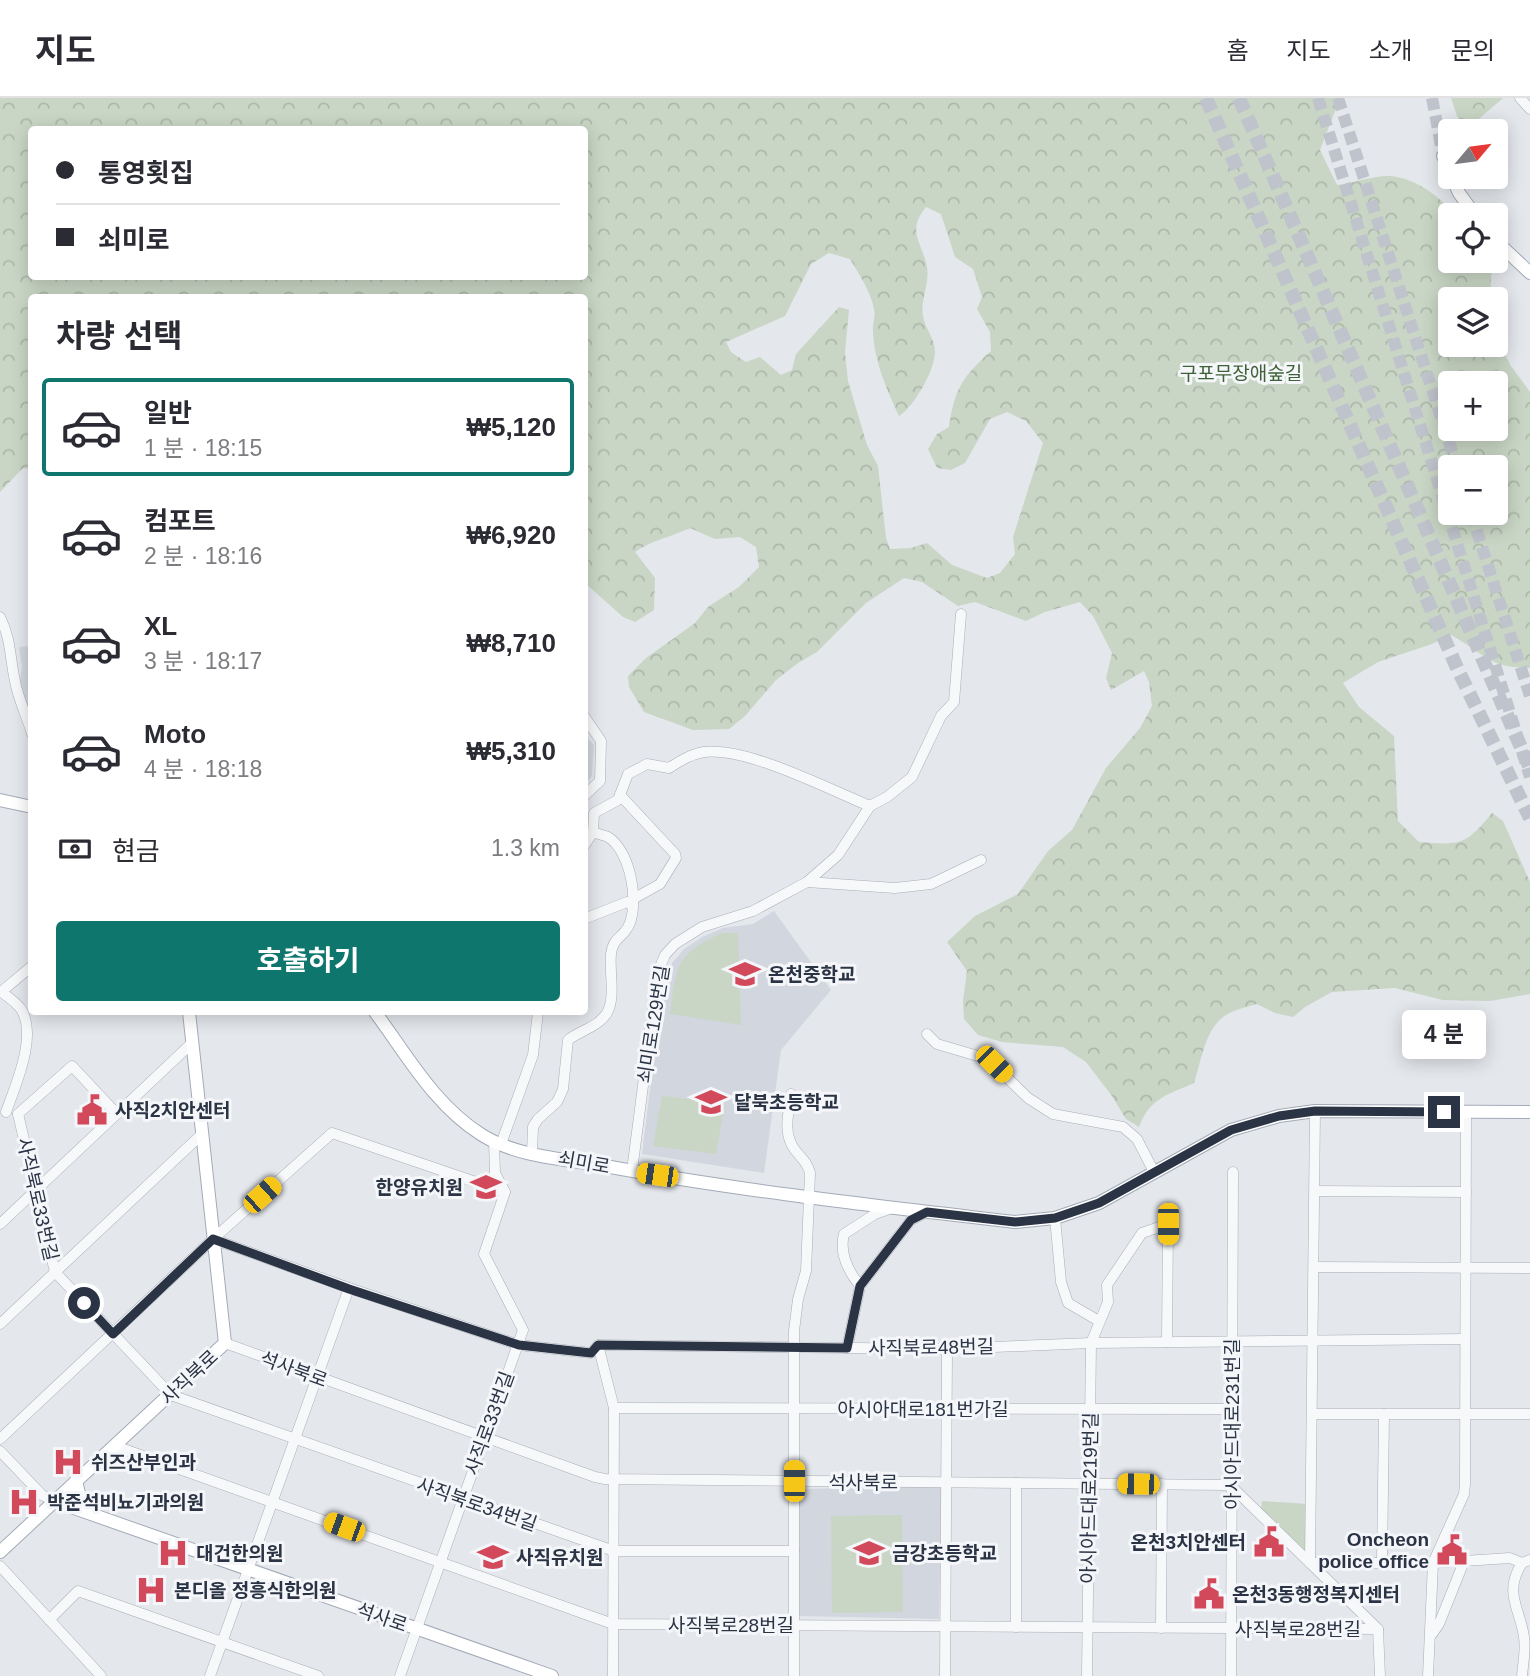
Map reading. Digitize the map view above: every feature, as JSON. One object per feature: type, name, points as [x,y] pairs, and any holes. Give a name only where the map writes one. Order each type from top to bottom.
[{"type":"main road","points":[[1508,252],[1530,273]]},
{"type":"main road","points":[[0,800],[28,806]]},
{"type":"main road","name":"사직북로","points":[[0,1552],[225,1343],[189,1015]]},
{"type":"main road","name":"쇠미로","points":[[377,1015],[443,1104],[463,1122],[497,1142],[532,1153],[632,1171],[893,1208],[1015,1222],[1055,1218],[1099,1203],[1231,1130],[1279,1116],[1315,1111],[1530,1112]]},
{"type":"main road","points":[[76,1481],[83,1510]]},
{"type":"main road","name":"석사로","points":[[54,1501],[552,1676]]},
{"type":"street","points":[[1520,98],[1530,109]]},
{"type":"street","name":"쇠미로129번길","points":[[632,1171],[654,1000],[660,967],[665,956],[675,944],[702,927],[753,911],[807,882],[838,855],[870,806],[887,797],[912,777],[941,716],[954,702],[961,614]]},
{"type":"street","points":[[0,617],[10,647],[19,701],[28,724]]},
{"type":"street","points":[[588,722],[601,741],[600,780],[588,792]]},
{"type":"street","points":[[588,840],[593,832],[594,813],[618,800],[628,774],[648,764],[669,768],[686,757],[705,752],[761,760],[870,806]]},
{"type":"street","points":[[588,917],[632,902],[660,884],[676,858],[620,795]]},
{"type":"street","points":[[532,1153],[533,1126],[557,1102],[563,1089],[568,1040],[580,1031],[599,1024],[609,1010],[613,943],[628,926],[632,902],[629,869],[620,850],[608,837],[593,832]]},
{"type":"street","points":[[807,882],[895,888],[931,884],[981,860]]},
{"type":"street","points":[[18,1114],[3,1115],[19,1077],[26,1029],[21,1009],[1,991],[28,970]]},
{"type":"street","points":[[519,1345],[523,1330],[484,1254],[505,1192],[495,1173],[497,1142],[533,1055],[538,1015]]},
{"type":"street","points":[[927,1034],[937,1044],[988,1059],[1028,1098],[1052,1114],[1123,1126],[1137,1139],[1154,1172]]},
{"type":"street","points":[[0,1224],[192,1043]]},
{"type":"street","name":"사직북로33번길","points":[[117,1114],[72,1066],[18,1114],[55,1272],[171,1395]]},
{"type":"street","points":[[791,1094],[787,1131],[792,1146],[809,1166],[806,1272],[798,1299],[794,1348],[794,1676]]},
{"type":"street","points":[[1310,1563],[1315,1111]]},
{"type":"street","points":[[1428,1676],[1433,1563],[1464,1494],[1466,1112]]},
{"type":"street","points":[[0,1439],[213,1239],[332,1133],[505,1192]]},
{"type":"street","points":[[0,1324],[202,1134]]},
{"type":"street","name":"아시아드대로231번길","points":[[1231,1676],[1233,1172]]},
{"type":"street","points":[[1315,1191],[1466,1192]]},
{"type":"street","points":[[860,1286],[846,1261],[842,1244],[844,1234],[875,1214],[893,1208]]},
{"type":"street","points":[[847,1348],[860,1286],[911,1220],[927,1212]]},
{"type":"street","points":[[1055,1218],[1060,1282],[1068,1303],[1099,1321]]},
{"type":"street","name":"아시아드대로219번길","points":[[1087,1676],[1091,1343],[1108,1302],[1107,1285],[1142,1233],[1168,1224],[1167,1342]]},
{"type":"street","name":"사직북로48번길","points":[[213,1239],[349,1289],[519,1345],[591,1353],[598,1345],[947,1349],[1091,1343],[1465,1339]]},
{"type":"street","points":[[1314,1267],[1530,1268]]},
{"type":"street","points":[[210,1676],[349,1289]]},
{"type":"street","name":"석사북로","points":[[225,1343],[595,1477],[1232,1487]]},
{"type":"street","name":"사직로33번길","points":[[400,1676],[483,1436],[519,1345]]},
{"type":"street","points":[[598,1345],[614,1408],[613,1676]]},
{"type":"street","points":[[945,1676],[947,1349]]},
{"type":"street","name":"사직북로34번길","points":[[171,1395],[614,1551],[794,1551]]},
{"type":"street","name":"아시아대로181번가길","points":[[614,1408],[1232,1409]]},
{"type":"street","points":[[1312,1414],[1530,1414]]},
{"type":"street","points":[[1382,1563],[1384,1414]]},
{"type":"street","name":"사직북로28번길","points":[[115,1446],[613,1624],[1378,1629]]},
{"type":"street","points":[[0,1451],[42,1494],[54,1501]]},
{"type":"street","points":[[1016,1627],[1017,1483]]},
{"type":"street","points":[[1161,1628],[1162,1484]]},
{"type":"street","points":[[1232,1487],[1378,1629],[1380,1676]]},
{"type":"street","points":[[1310,1563],[1433,1563],[1510,1558],[1526,1562],[1517,1572],[1513,1591],[1524,1634],[1522,1676]]},
{"type":"street","points":[[1431,1634],[1439,1624],[1465,1559]]},
{"type":"street","points":[[0,1566],[101,1676]]},
{"type":"street","points":[[49,1620],[78,1591],[223,1641],[299,1673],[318,1676]]},
{"type":"shaded area","points":[[28,646],[28,713],[19,688],[22,667],[19,647]]},
{"type":"shaded area","points":[[588,739],[594,745],[592,776],[588,781]]},
{"type":"shaded area","points":[[774,911],[831,990],[781,1050],[764,1173],[642,1154],[658,1024],[672,963],[684,949],[702,937],[723,928],[753,924]]},
{"type":"shaded area","name":"금강초등학교","points":[[942,1486],[939,1619],[798,1616],[799,1491]]},
{"type":"green space","name":"구포무장애숲길","points":[[0,98],[1340,98],[1320,150],[1337,185],[1391,176],[1410,181],[1427,190],[1444,203],[1438,203],[1438,273],[1491,273],[1491,287],[1438,287],[1438,357],[1506,357],[1530,392],[1530,668],[1495,662],[1451,635],[1378,662],[1343,683],[1359,707],[1394,736],[1398,821],[1419,842],[1461,841],[1475,832],[1492,813],[1503,821],[1530,882],[1530,994],[1490,1001],[1443,1000],[1395,988],[1332,992],[1293,1017],[1275,1013],[1257,1004],[1237,1010],[1226,1015],[1213,1028],[1194,1083],[1154,1103],[1139,1127],[1126,1119],[1086,1062],[1063,1047],[1002,1042],[978,1035],[964,1019],[963,1001],[967,971],[947,942],[975,916],[1018,894],[1048,851],[1072,830],[1106,768],[1140,728],[1152,706],[1149,682],[1144,671],[1111,690],[1106,678],[1112,653],[1093,616],[1080,602],[1045,612],[1026,621],[975,602],[958,606],[922,582],[904,578],[866,603],[817,652],[776,680],[745,716],[729,729],[693,730],[644,712],[629,687],[628,676],[646,658],[695,623],[709,606],[739,587],[759,567],[756,547],[740,537],[715,539],[690,528],[648,544],[635,552],[655,578],[654,610],[635,622],[623,617],[588,586],[588,294],[28,294],[28,469],[23,468],[0,492]],"holes":[[[926,207],[941,214],[955,257],[973,269],[982,297],[977,309],[990,332],[991,351],[961,384],[949,427],[937,434],[928,449],[937,468],[951,470],[965,463],[990,419],[1007,412],[1026,421],[1043,443],[1013,537],[1015,554],[1000,573],[987,578],[952,565],[927,543],[911,548],[890,549],[886,538],[878,466],[867,445],[848,381],[845,352],[849,310],[839,307],[796,354],[792,370],[781,375],[760,357],[746,362],[731,352],[726,342],[785,316],[811,264],[829,253],[850,259],[872,303],[876,353],[899,416],[911,405],[923,387],[934,360],[933,342],[923,316],[928,273],[916,230],[920,215]]]},
{"type":"green space","points":[[1451,98],[1503,98],[1479,119],[1459,119]]},
{"type":"green space","points":[[722,933],[738,933],[741,1025],[670,1014],[674,984],[681,963],[695,948]]},
{"type":"green space","points":[[662,1096],[725,1103],[716,1154],[653,1146]]},
{"type":"green space","points":[[1262,1501],[1308,1504],[1308,1553],[1261,1510]]},
{"type":"green space","points":[[902,1515],[903,1612],[832,1613],[831,1516]]},
{"type":"tunnel","points":[[1206,98],[1458,670],[1530,818]]},
{"type":"tunnel","points":[[1239,98],[1530,768]]},
{"type":"tunnel","points":[[1318,98],[1530,777]]},
{"type":"tunnel","points":[[1338,98],[1453,455]]},
{"type":"tunnel","points":[[1432,98],[1438,130]]},
{"type":"tunnel","points":[[1475,525],[1530,696]]},
{"type":"place","name":"온천중학교","points":[[745,974]]},
{"type":"place","name":"달북초등학교","points":[[711,1102]]},
{"type":"place","name":"사직2치안센터","points":[[92,1110]]},
{"type":"place","name":"한양유치원","points":[[486,1187]]},
{"type":"place","name":"쉬즈산부인과","points":[[68,1462]]},
{"type":"place","name":"박준석비뇨기과의원","points":[[24,1502]]},
{"type":"place","name":"온천3치안센터","points":[[1269,1542]]},
{"type":"place","name":"Oncheon police office","points":[[1452,1550]]},
{"type":"place","name":"대건한의원","points":[[173,1553]]},
{"type":"place","name":"금강초등학교","points":[[869,1553]]},
{"type":"place","name":"사직유치원","points":[[493,1557]]},
{"type":"place","name":"본디올 정흥식한의원","points":[[151,1590]]},
{"type":"place","name":"온천3동행정복지센터","points":[[1209,1594]]},
{"type":"route","points":[[84,1303],[113,1334],[213,1239],[349,1289],[519,1345],[591,1353],[598,1345],[847,1348],[850,1323],[860,1286],[911,1220],[927,1212],[1015,1222],[1055,1218],[1099,1203],[1231,1130],[1279,1116],[1315,1111],[1444,1112]]}]
